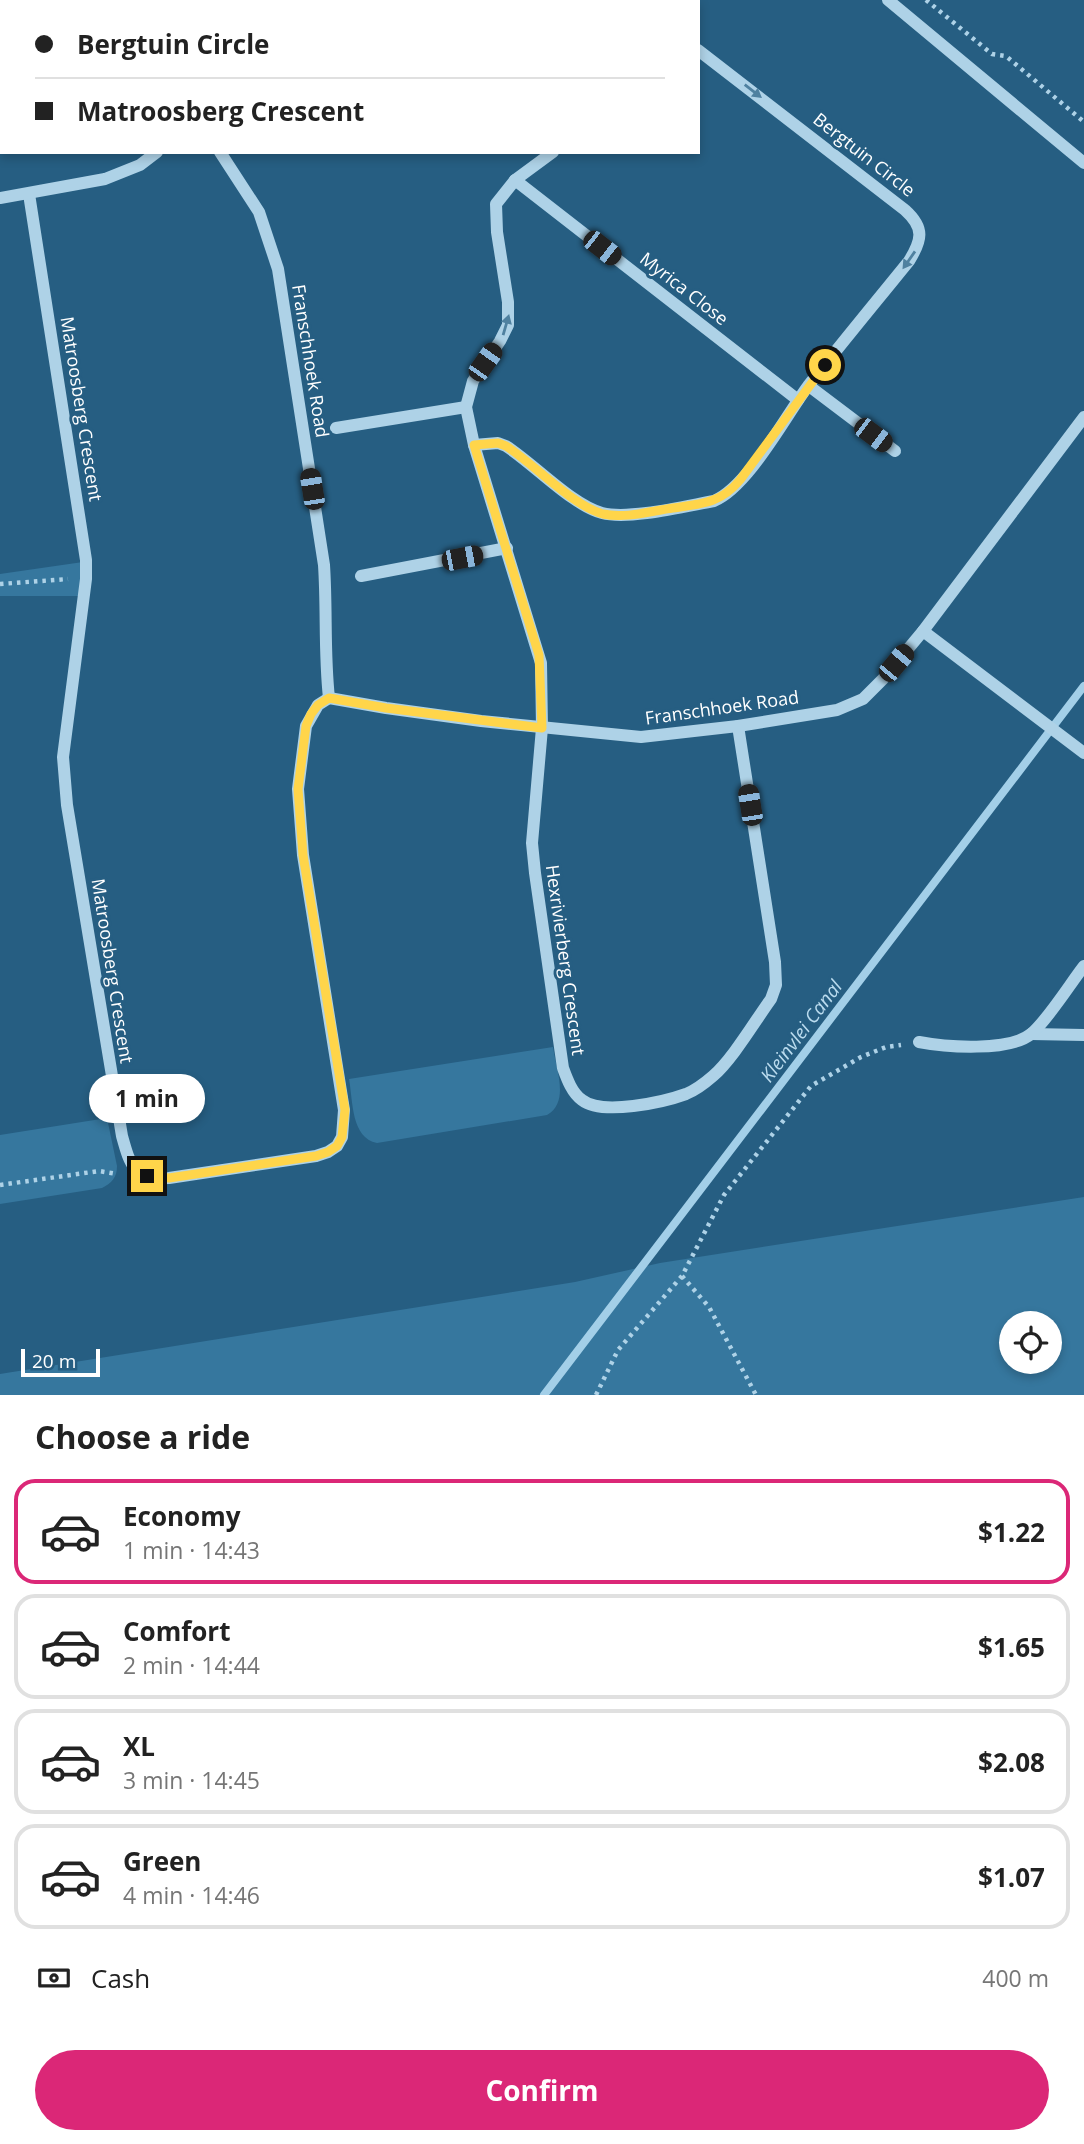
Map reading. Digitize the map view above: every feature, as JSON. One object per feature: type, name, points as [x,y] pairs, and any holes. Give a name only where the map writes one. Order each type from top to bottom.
[{"type":"street","points":[[888,0],[1084,163]]},
{"type":"street","name":"Bergtuin Circle","points":[[474,445],[498,443],[506,446],[574,498],[594,510],[614,515],[723,498],[732,491],[808,386],[909,261],[919,244],[916,222],[905,209],[700,52]]},
{"type":"street","points":[[0,198],[105,179],[140,165],[154,154]]},
{"type":"street","name":"Franschhoek Road","points":[[221,154],[259,212],[278,269],[324,565],[324,653],[329,698],[542,728],[641,737],[666,736],[836,710],[863,699],[874,689],[923,631],[1084,417]]},
{"type":"street","points":[[542,728],[541,663],[474,445],[466,407],[473,381],[508,325],[508,302],[495,212],[499,198],[515,180],[550,154]]},
{"type":"street","name":"Myrica Close","points":[[515,180],[798,400]]},
{"type":"street","name":"Matroosberg Crescent","points":[[29,194],[83,534],[86,579],[66,734],[64,779],[118,1118],[127,1153],[136,1171]]},
{"type":"street","points":[[808,386],[895,451]]},
{"type":"street","points":[[336,428],[466,407]]},
{"type":"street","points":[[361,576],[507,548]]},
{"type":"street","points":[[923,631],[1084,753]]},
{"type":"street","points":[[136,1171],[147,1176],[169,1178],[316,1156],[337,1146],[342,1137],[345,1110],[319,965],[298,806],[300,764],[306,726],[318,705],[329,698]]},
{"type":"street","name":"Hexrivierberg Crescent","points":[[542,728],[532,843],[563,1068],[570,1085],[582,1100],[592,1105],[613,1108],[684,1095],[705,1083],[716,1074],[771,999],[776,985],[775,962],[738,726]]},
{"type":"street","points":[[1031,1034],[1084,965]]},
{"type":"street","points":[[919,1042],[944,1046],[989,1045],[1007,1043],[1031,1034],[1084,1035]]},
{"type":"path","points":[[926,0],[992,54],[1006,56],[1084,122]]},
{"type":"path","points":[[0,584],[86,579]]},
{"type":"path","points":[[596,1395],[618,1350],[682,1276],[724,1195],[811,1086],[862,1057],[886,1047],[919,1042]]},
{"type":"path","points":[[0,1185],[99,1171],[114,1174],[136,1171]]},
{"type":"path","points":[[682,1276],[709,1307],[756,1395]]},
{"type":"shaded area","points":[[83,562],[82,596],[0,596],[0,574]]},
{"type":"shaded area","points":[[553,1047],[560,1094],[554,1109],[547,1115],[377,1143],[368,1140],[358,1126],[349,1079]]},
{"type":"shaded area","points":[[107,1118],[117,1166],[115,1176],[109,1184],[102,1188],[0,1204],[0,1135]]},
{"type":"shaded area","points":[[1084,1197],[1084,1395],[0,1395],[0,1374],[575,1282],[660,1263]]},
{"type":"waterway","name":"Kleinvlei Canal","points":[[544,1395],[1084,686]]},
{"type":"route","points":[[147,1176],[169,1178],[316,1156],[337,1146],[342,1137],[345,1110],[319,965],[298,806],[300,764],[306,726],[318,705],[329,698],[542,728],[541,663],[474,445],[498,443],[506,446],[574,498],[603,514],[639,513],[714,501],[732,491],[825,365]]}]
